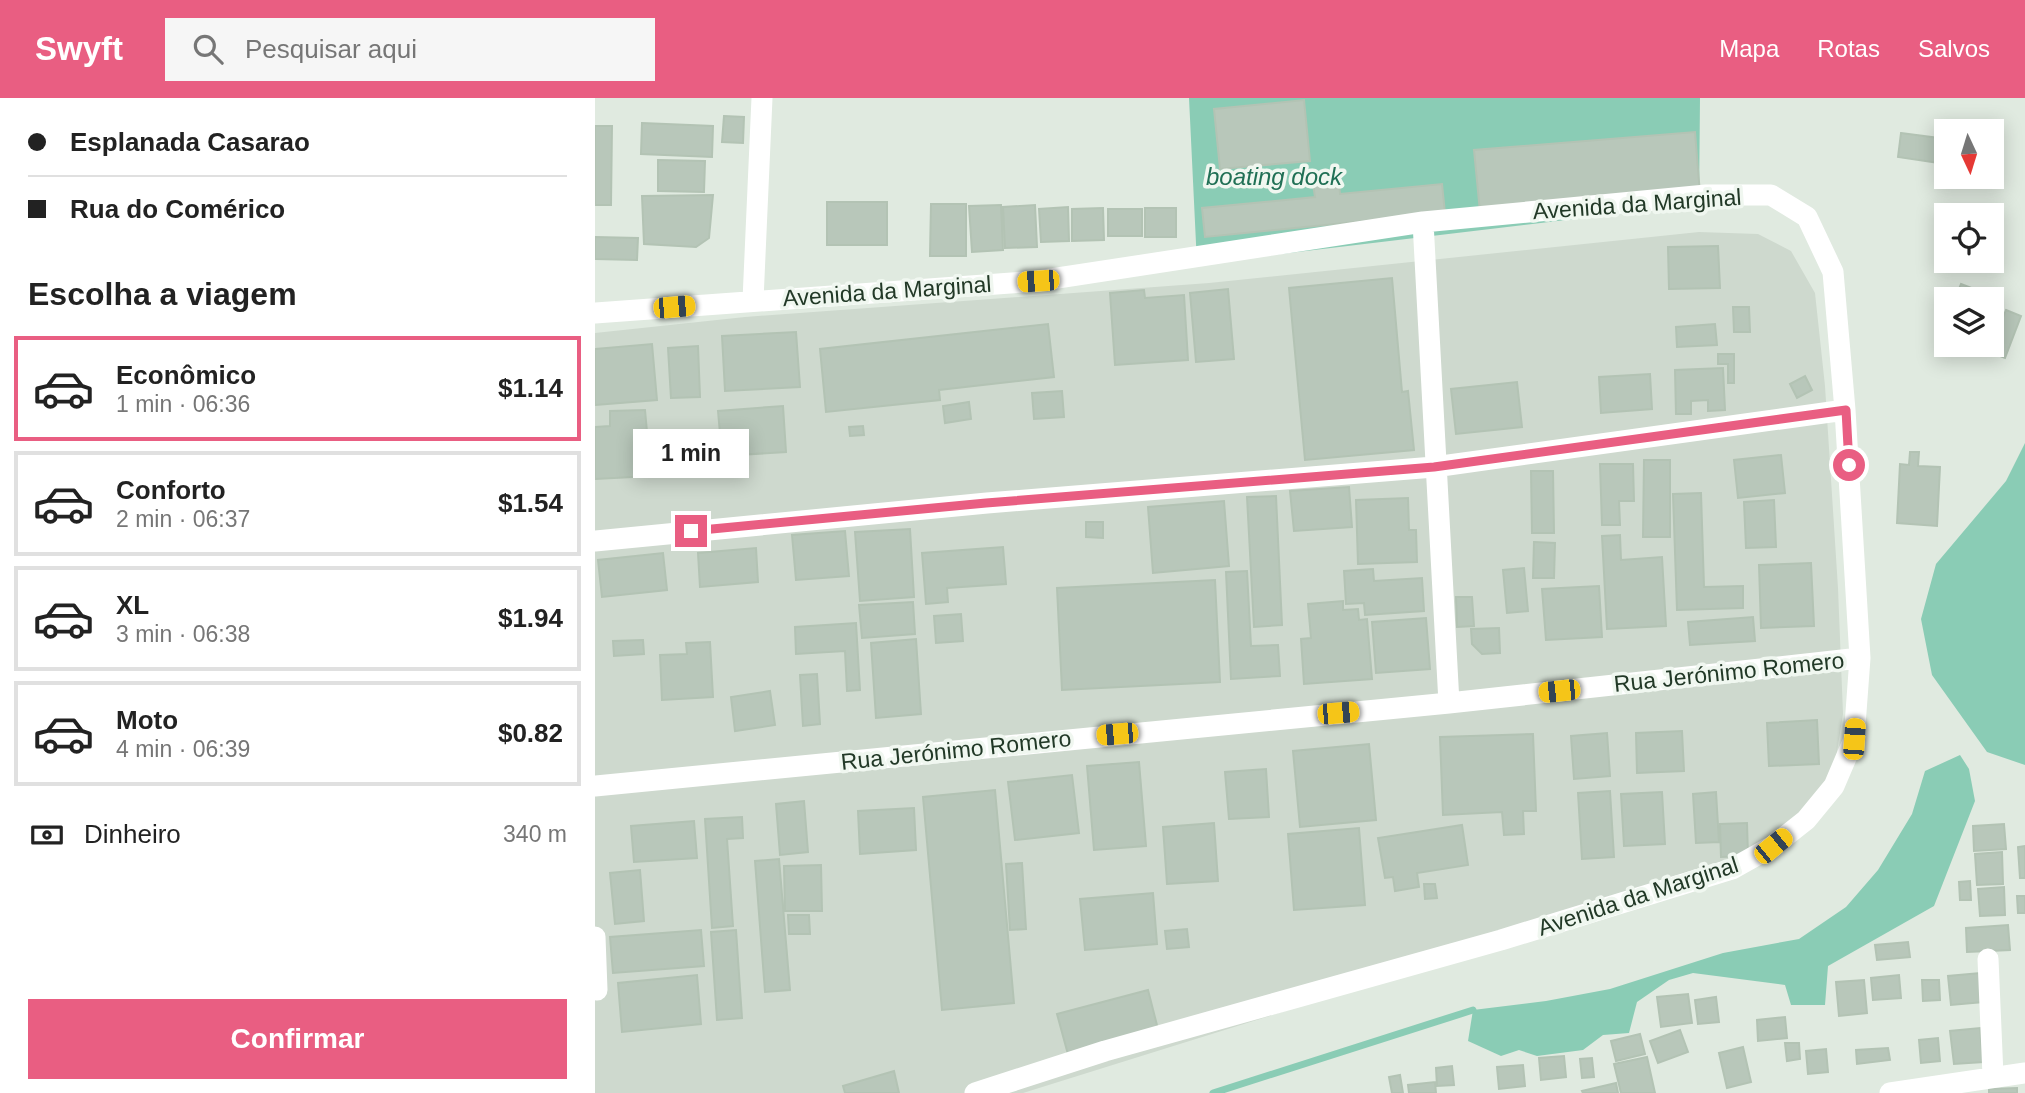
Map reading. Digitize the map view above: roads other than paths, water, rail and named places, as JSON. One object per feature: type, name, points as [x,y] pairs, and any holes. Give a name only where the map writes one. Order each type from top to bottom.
[{"type":"street","points":[[753,300],[762,98]]},
{"type":"street","name":"Avenida da Marginal","points":[[595,313],[1038,281],[1423,222],[1706,195],[1771,195],[1807,217],[1833,272],[1846,410],[1860,658],[1854,739],[1834,786],[1806,820],[1773,846],[1732,869],[1501,940],[1105,1051],[975,1093]]},
{"type":"street","points":[[1423,222],[1434,467],[1449,703]]},
{"type":"street","points":[[595,541],[986,503],[1434,467],[1846,410]]},
{"type":"street","name":"Rua Jerónimo Romero","points":[[595,786],[1449,703],[1860,658]]},
{"type":"street","points":[[595,937],[597,990]]},
{"type":"street","points":[[1987,959],[1993,1076]]},
{"type":"street","points":[[1890,1093],[2025,1073]]},
{"type":"water","name":"boating dock","points":[[1189,98],[1700,98],[1699,204],[1197,264]]},
{"type":"water","points":[[2025,443],[2025,765],[1987,752],[1932,675],[1921,619],[1936,564],[2006,481]]},
{"type":"water","points":[[1960,755],[1969,769],[1975,801],[1934,906],[1828,966],[1825,1005],[1791,1005],[1785,985],[1693,973],[1669,980],[1637,1002],[1629,1033],[1603,1035],[1583,1050],[1537,1056],[1519,1050],[1501,1056],[1468,1041],[1473,1010],[1546,1001],[1610,989],[1723,953],[1799,939],[1846,907],[1878,870],[1912,814],[1925,771]]},
{"type":"waterway","points":[[1213,1093],[1473,1010]]}]
